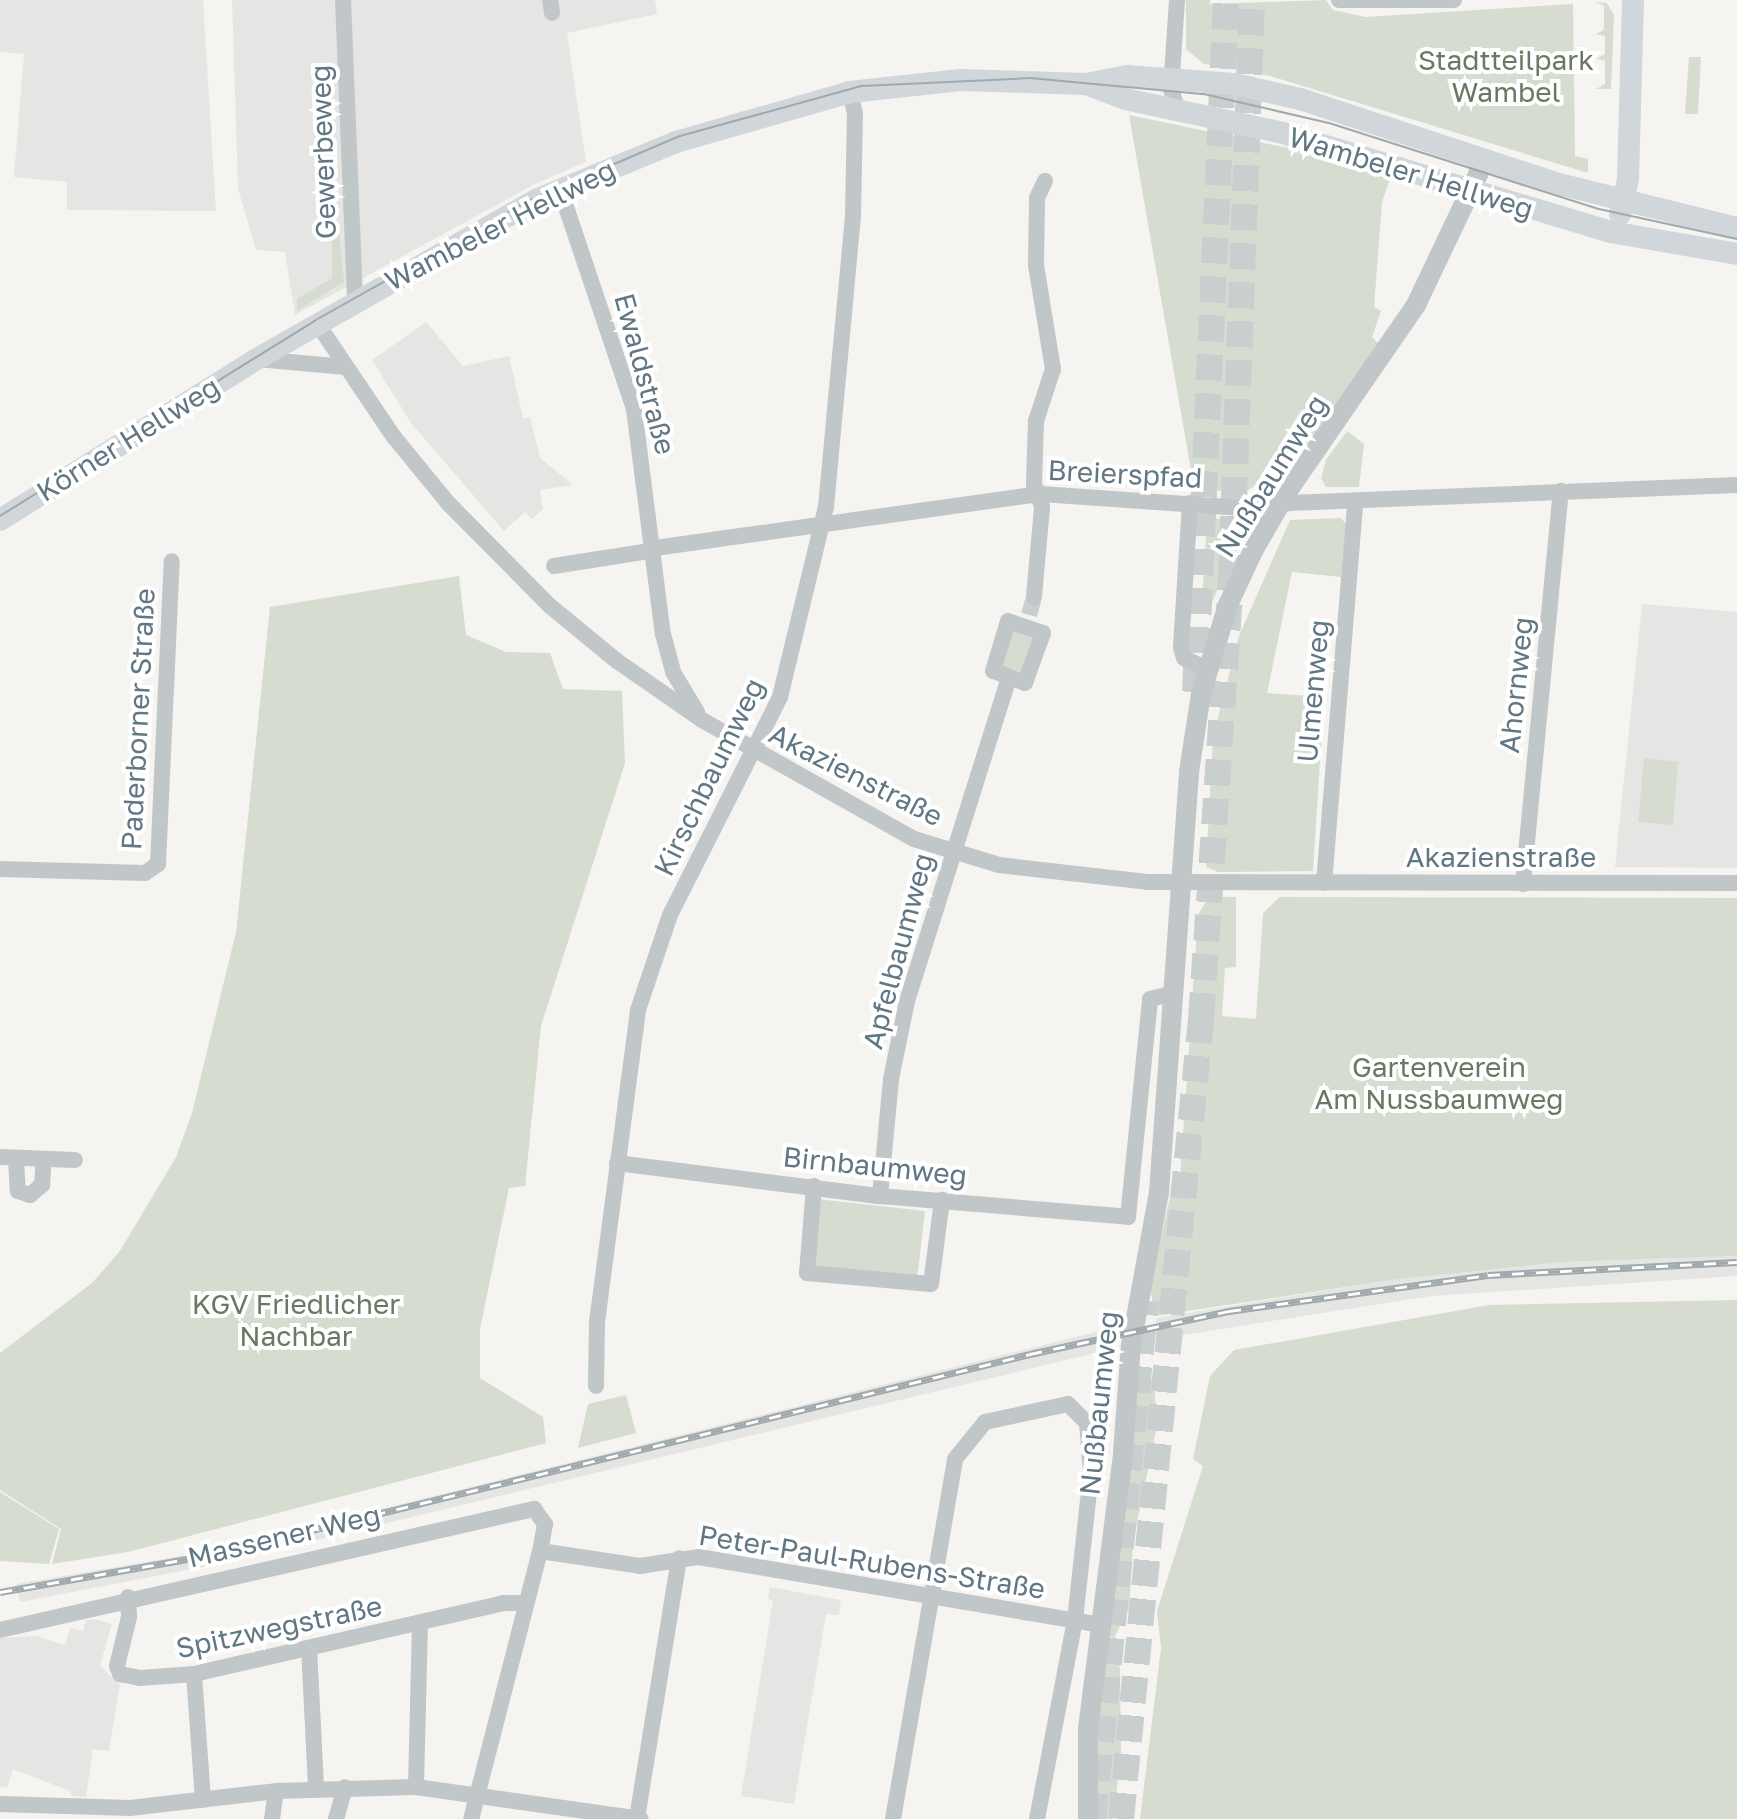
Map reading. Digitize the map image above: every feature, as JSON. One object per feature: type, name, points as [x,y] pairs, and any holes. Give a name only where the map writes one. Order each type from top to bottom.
[{"type":"main road","points":[[1615,233],[1624,202],[1633,0]]},
{"type":"main road","name":"Wambeler Hellweg","points":[[257,359],[355,301],[560,189],[686,138],[850,92],[960,80],[1086,84],[1127,76],[1171,77],[1300,99],[1624,202],[1737,228]]},
{"type":"main road","name":"Wambeler Hellweg","points":[[1086,84],[1125,99],[1283,133],[1615,233],[1737,254]]},
{"type":"main road","name":"Körner Hellweg","points":[[0,520],[257,359]]},
{"type":"street","name":"Gewerbeweg","points":[[343,0],[355,301]]},
{"type":"street","points":[[1177,0],[1171,77],[1177,108]]},
{"type":"street","points":[[1343,2],[1454,0]]},
{"type":"street","name":"Kirschbaumweg","points":[[596,1386],[597,1322],[632,1044],[647,975],[670,915],[754,752],[788,672],[821,525],[833,460],[853,215],[855,114],[850,92]]},
{"type":"street","name":"Nußbaumweg","points":[[1088,1819],[1084,1763],[1102,1625],[1131,1345],[1159,1192],[1192,746],[1207,669],[1244,570],[1278,508],[1416,305],[1474,192],[1485,160]]},
{"type":"street","points":[[1034,597],[1041,494],[1034,484],[1036,421],[1053,369],[1036,265],[1037,198],[1045,181]]},
{"type":"street","name":"Ewaldstraße","points":[[560,189],[634,409],[661,548],[663,634],[673,672],[702,720]]},
{"type":"street","name":"Akazienstraße","points":[[317,323],[346,367],[448,503],[507,565],[649,685],[754,752],[877,822],[952,852],[1048,874],[1181,882],[1737,883]]},
{"type":"street","points":[[257,359],[346,367]]},
{"type":"street","name":"Breierspfad","points":[[554,566],[1041,494],[1278,508],[1561,491],[1737,485]]},
{"type":"street","name":"Ahornweg","points":[[1523,884],[1561,491]]},
{"type":"street","points":[[1190,503],[1181,648],[1184,658],[1207,669]]},
{"type":"street","name":"Ulmenweg","points":[[1324,883],[1355,503]]},
{"type":"street","name":"Paderborner Straße","points":[[0,869],[145,873],[158,864],[172,561]]},
{"type":"street","points":[[1027,619],[1040,628],[1042,639],[1029,678],[1018,684],[1008,680],[993,671],[996,653],[1008,621],[1027,619]]},
{"type":"street","points":[[649,685],[663,683],[673,672]]},
{"type":"street","name":"Apfelbaumweg","points":[[880,1196],[896,1051],[915,968],[1008,680]]},
{"type":"street","name":"Birnbaumweg","points":[[617,1163],[880,1196],[1128,1217],[1150,999],[1174,993]]},
{"type":"street","points":[[44,1159],[42,1185],[30,1195],[18,1191],[8,1158],[44,1159],[75,1160]]},
{"type":"street","points":[[814,1186],[807,1273],[819,1275],[931,1284],[942,1200]]},
{"type":"street","name":"Nußbaumweg","points":[[930,1595],[950,1476],[963,1443],[1001,1415],[1062,1404],[1083,1414],[1091,1443],[1075,1620],[1037,1819]]},
{"type":"street","name":"Massener Weg","points":[[0,1630],[128,1597],[528,1508],[543,1517],[540,1551]]},
{"type":"street","points":[[471,1819],[540,1551]]},
{"type":"street","name":"Peter-Paul-Rubens-Straße","points":[[540,1551],[640,1566],[679,1558],[930,1595],[1102,1625]]},
{"type":"street","points":[[0,1804],[152,1813],[203,1800],[276,1791],[416,1787],[478,1793],[613,1818],[639,1819],[679,1558]]},
{"type":"street","points":[[893,1819],[930,1595]]},
{"type":"street","name":"Spitzwegstraße","points":[[128,1597],[129,1617],[117,1666],[120,1674],[140,1678],[194,1674],[503,1603],[525,1603]]},
{"type":"street","points":[[416,1787],[420,1623]]},
{"type":"street","points":[[309,1648],[316,1788]]},
{"type":"street","points":[[194,1674],[203,1800]]},
{"type":"street","points":[[336,1819],[345,1787]]},
{"type":"street","points":[[272,1819],[276,1791]]},
{"type":"shaded area","points":[[0,0],[203,0],[216,211],[67,210],[67,182],[14,177],[24,54],[0,52]]},
{"type":"shaded area","points":[[232,0],[655,0],[657,14],[567,33],[586,162],[535,184],[295,315],[285,252],[256,250],[238,189]]},
{"type":"shaded area","points":[[426,322],[463,366],[509,356],[523,418],[530,417],[540,458],[573,485],[540,490],[543,509],[532,519],[525,512],[504,531],[411,423],[372,360]]},
{"type":"shaded area","points":[[1642,604],[1737,612],[1737,868],[1615,867]]},
{"type":"shaded area","points":[[1737,1256],[1737,1276],[1431,1296],[1158,1339],[1156,1318],[1391,1280],[1563,1262]]},
{"type":"shaded area","points":[[1108,1329],[1104,1351],[208,1566],[20,1602],[16,1584],[216,1550]]},
{"type":"shaded area","points":[[770,1587],[841,1600],[839,1615],[826,1614],[794,1804],[741,1796],[773,1600],[768,1599]]},
{"type":"shaded area","points":[[86,1620],[112,1624],[100,1666],[120,1685],[109,1751],[93,1749],[86,1797],[72,1796],[70,1791],[13,1769],[7,1788],[0,1786],[0,1638],[36,1636],[65,1645],[70,1628],[83,1631]]},
{"type":"green space","name":"Stadtteilpark Wambel","points":[[1186,0],[1210,0],[1210,4],[1326,0],[1333,10],[1365,17],[1573,4],[1575,156],[1588,159],[1588,173],[1270,76],[1204,64],[1186,49]]},
{"type":"green space","points":[[1595,2],[1607,3],[1614,15],[1611,89],[1596,89],[1605,84],[1605,60],[1596,59],[1605,54],[1605,36],[1596,34],[1604,30],[1604,6]]},
{"type":"green space","points":[[1689,57],[1701,57],[1698,114],[1685,114]]},
{"type":"green space","points":[[1129,115],[1288,148],[1390,179],[1382,202],[1374,307],[1381,311],[1372,337],[1379,344],[1291,472],[1270,476],[1245,492],[1186,489],[1191,470]]},
{"type":"green space","points":[[339,230],[344,282],[297,311],[297,299],[332,278],[332,238],[323,238]]},
{"type":"green space","points":[[1347,431],[1364,444],[1359,487],[1326,487],[1321,478],[1326,460]]},
{"type":"green space","points":[[1195,518],[1235,519],[1247,529],[1210,606],[1202,603],[1206,537],[1194,529]]},
{"type":"green space","points":[[1341,518],[1346,524],[1341,577],[1292,572],[1267,693],[1324,697],[1313,871],[1218,872],[1206,867],[1213,737],[1239,636],[1290,520]]},
{"type":"green space","name":"KGV Friedlicher Nachbar","points":[[459,576],[466,635],[506,652],[550,653],[563,689],[622,691],[625,763],[541,1026],[525,1186],[509,1188],[480,1329],[480,1378],[543,1417],[546,1443],[128,1552],[52,1564],[61,1529],[0,1490],[0,1353],[92,1283],[120,1251],[176,1157],[192,1113],[236,932],[270,607]]},
{"type":"green space","points":[[1012,631],[1033,638],[1022,673],[1000,666]]},
{"type":"green space","points":[[1644,758],[1678,762],[1673,825],[1638,822]]},
{"type":"green space","name":"Gartenverein Am Nussbaumweg","points":[[1236,897],[1236,967],[1225,968],[1222,1016],[1256,1019],[1263,913],[1280,897],[1737,898],[1737,1256],[1563,1262],[1391,1280],[1155,1316],[1150,1287],[1170,1197],[1179,1193],[1198,915],[1206,901]]},
{"type":"green space","points":[[817,1199],[925,1211],[917,1280],[810,1270]]},
{"type":"green space","points":[[1737,1300],[1737,1819],[1140,1819],[1161,1648],[1157,1611],[1203,1466],[1193,1459],[1210,1376],[1234,1350],[1489,1305]]},
{"type":"green space","points":[[1140,1368],[1154,1381],[1157,1426],[1133,1542],[1129,1609],[1114,1638],[1109,1637]]},
{"type":"green space","points":[[626,1395],[636,1433],[578,1448],[588,1404]]},
{"type":"green space","points":[[0,1492],[59,1529],[49,1564],[0,1561]]},
{"type":"green space","points":[[1106,1646],[1113,1647],[1120,1668],[1121,1758],[1113,1819],[1095,1819],[1092,1767]]},
{"type":"tunnel","points":[[1195,692],[1226,0]]},
{"type":"tunnel","points":[[1121,1819],[1201,1019],[1231,581],[1252,0]]},
{"type":"tunnel","points":[[1029,615],[1034,597]]},
{"type":"tunnel","points":[[1093,1819],[1146,1301]]},
{"type":"tram line","points":[[0,516],[314,321],[528,201],[680,136],[862,86],[1030,78],[1204,94],[1329,123],[1599,209],[1737,239]]},
{"type":"railway","points":[[0,1592],[210,1555],[1030,1354],[1229,1311],[1488,1275],[1737,1262]]}]
